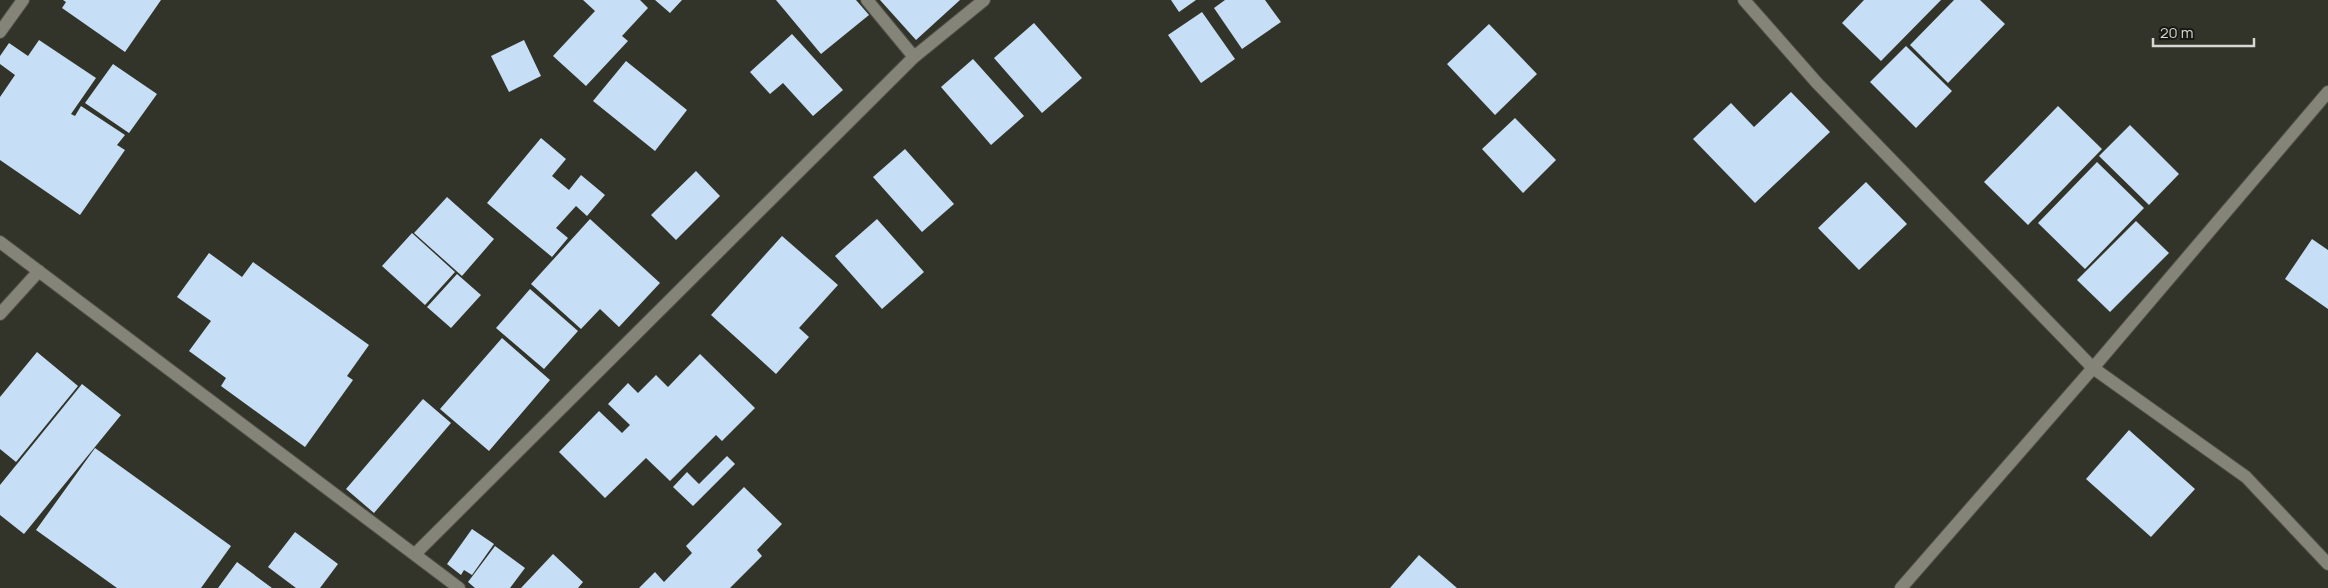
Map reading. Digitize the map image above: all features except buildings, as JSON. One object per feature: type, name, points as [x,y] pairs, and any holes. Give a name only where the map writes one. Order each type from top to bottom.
[{"type":"street","points":[[0,32],[23,0]]},
{"type":"street","points":[[867,0],[914,57]]},
{"type":"street","points":[[415,554],[914,57],[984,0]]},
{"type":"street","points":[[1744,0],[1818,83],[2093,368],[2246,478],[2328,564]]},
{"type":"street","points":[[1902,588],[2093,368],[2328,92]]},
{"type":"street","points":[[0,242],[458,588]]},
{"type":"street","points":[[0,314],[39,271]]}]
